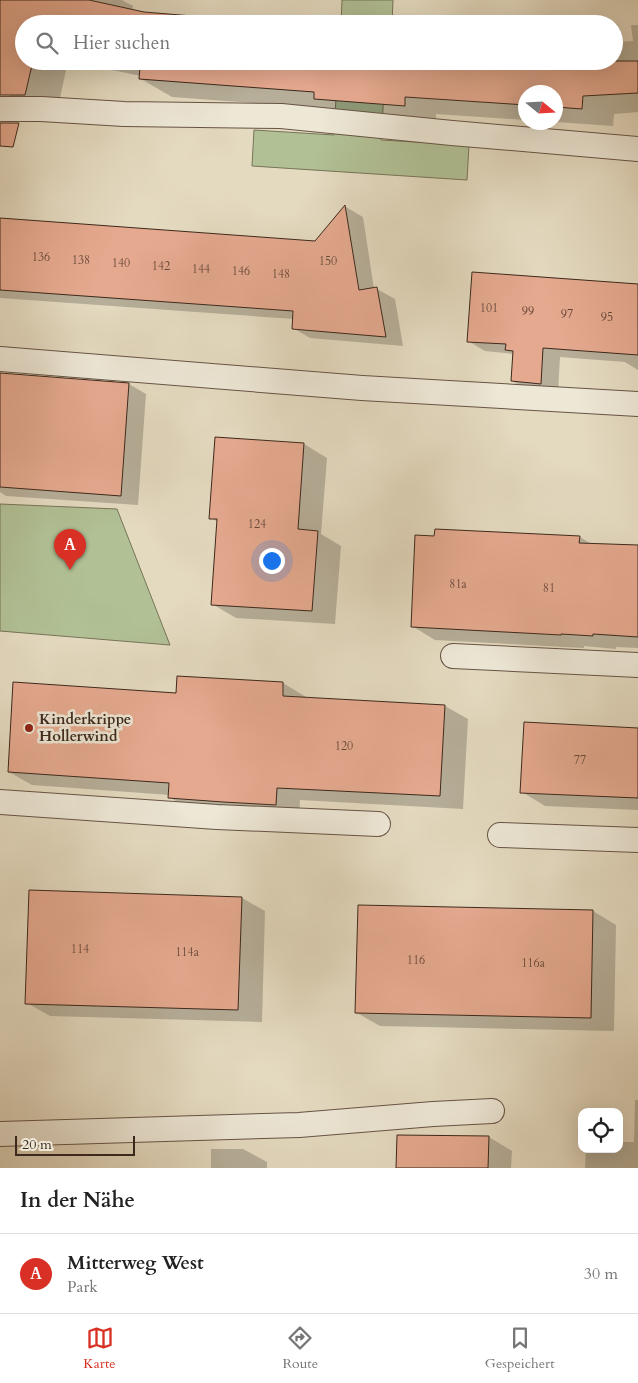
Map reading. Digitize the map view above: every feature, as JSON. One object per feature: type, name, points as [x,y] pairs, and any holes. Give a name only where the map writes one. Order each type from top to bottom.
[{"type":"lane","points":[[0,109],[41,109],[124,114],[281,116],[638,149]]},
{"type":"lane","points":[[0,359],[362,388],[638,404]]},
{"type":"lane","points":[[453,656],[638,666]]},
{"type":"lane","points":[[0,802],[218,817],[378,824]]},
{"type":"lane","points":[[500,835],[638,840]]},
{"type":"lane","points":[[0,1134],[299,1124],[492,1111]]},
{"type":"green space","points":[[342,0],[393,0],[392,15],[341,15]]},
{"type":"green space","points":[[338,70],[385,70],[381,140],[469,145],[467,180],[252,166],[254,130],[334,135]]},
{"type":"green space","points":[[0,504],[117,509],[170,645],[0,631]]},
{"type":"building","points":[[0,0],[89,0],[144,12],[180,15],[15,15],[15,70],[31,70],[25,95],[0,95]]},
{"type":"building","points":[[623,61],[638,61],[638,93],[583,96],[582,109],[563,108],[563,85],[518,85],[518,104],[405,97],[405,106],[314,99],[314,92],[139,79],[140,70],[623,70]]},
{"type":"building","points":[[0,123],[19,123],[13,147],[0,146]]},
{"type":"building","points":[[345,205],[359,290],[377,287],[386,337],[292,329],[293,311],[0,290],[0,218],[315,241]]},
{"type":"building","points":[[472,272],[638,284],[638,355],[543,348],[541,384],[511,381],[513,351],[505,350],[506,344],[467,342]]},
{"type":"building","points":[[0,373],[129,383],[121,496],[0,487]]},
{"type":"building","points":[[215,437],[304,443],[298,529],[318,531],[312,611],[211,605],[217,519],[209,519]]},
{"type":"building","points":[[435,529],[580,536],[579,543],[638,545],[638,637],[411,627],[415,535],[434,536]]},
{"type":"building","points":[[177,676],[283,682],[283,696],[445,705],[440,796],[277,788],[276,805],[168,798],[169,783],[8,772],[13,682],[176,693]]},
{"type":"building","points":[[524,722],[638,728],[638,798],[520,793]]},
{"type":"building","points":[[29,890],[242,897],[238,1010],[25,1004]]},
{"type":"building","points":[[358,905],[593,910],[591,1018],[355,1013]]},
{"type":"building","points":[[397,1135],[489,1136],[488,1168],[396,1168]]},
{"type":"place","name":"Mitterweg West","points":[[70,570]]},
{"type":"place","name":"Kinderkrippe Hollerwind","points":[[29,728]]}]
